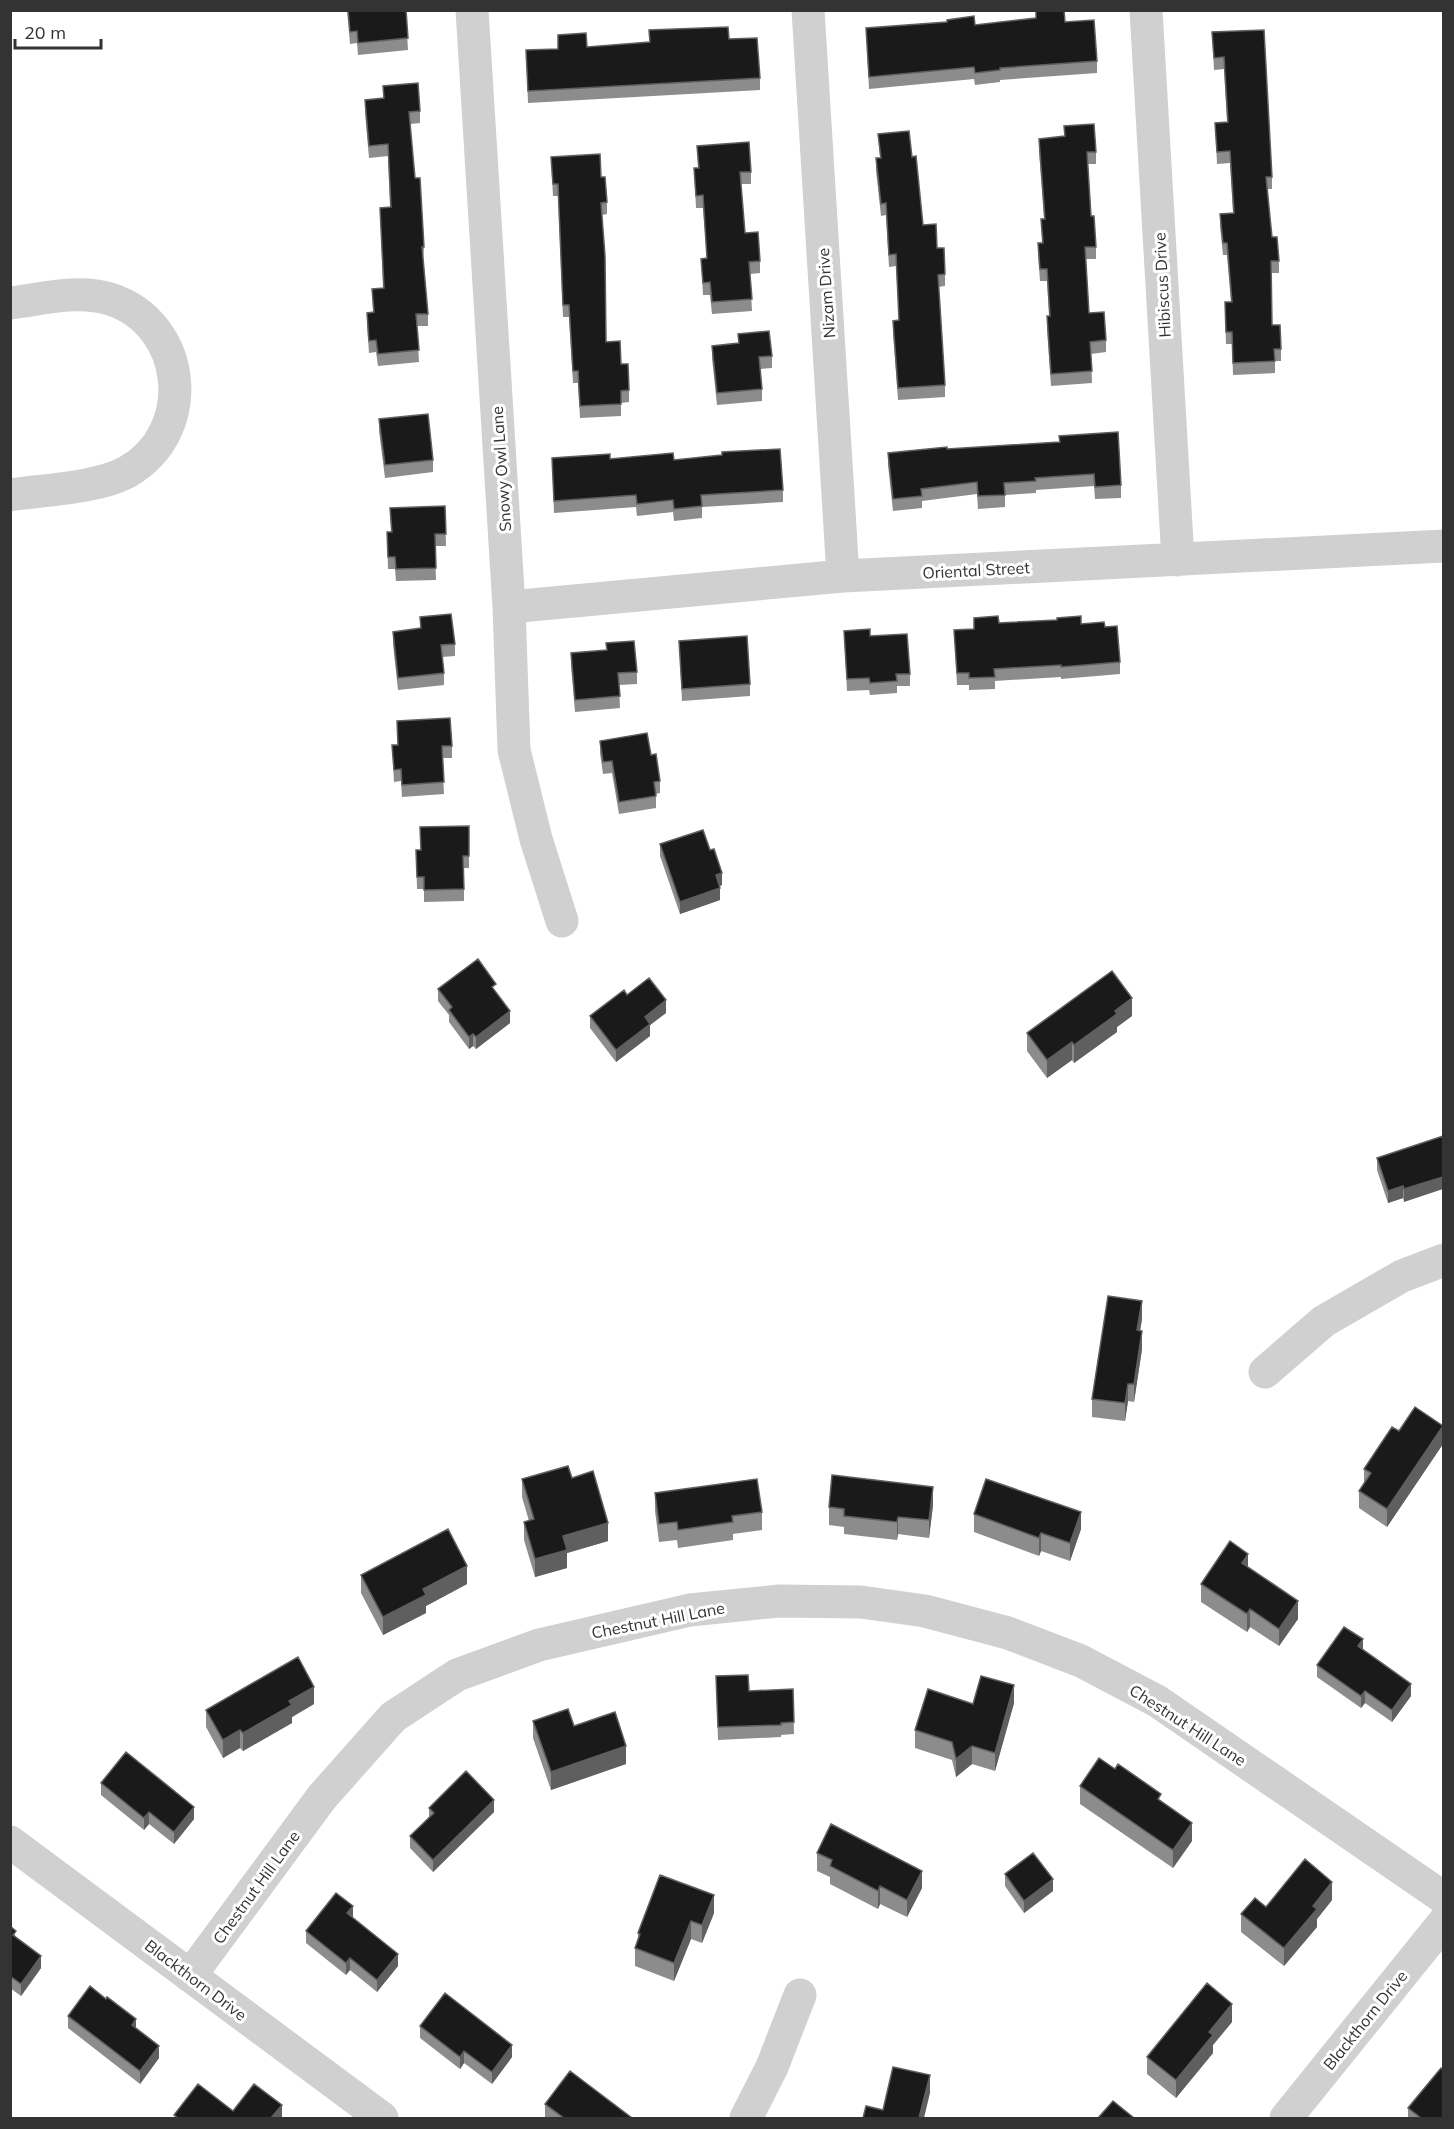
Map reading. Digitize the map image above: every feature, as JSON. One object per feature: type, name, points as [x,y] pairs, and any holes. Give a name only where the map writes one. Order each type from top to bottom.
[{"type":"street","name":"Snowy Owl Lane","points":[[472,10],[509,607],[514,750],[536,839],[562,921]]},
{"type":"street","name":"Nizam Drive","points":[[808,10],[843,576]]},
{"type":"street","name":"Hibiscus Drive","points":[[1146,10],[1178,560]]},
{"type":"street","points":[[10,303],[82,295],[111,299],[124,305],[148,323],[165,347],[171,360],[176,389],[165,432],[148,456],[125,473],[97,483],[10,495]]},
{"type":"street","name":"Oriental Street","points":[[509,607],[843,576],[1443,546]]},
{"type":"street","points":[[1265,1372],[1324,1321],[1402,1276],[1443,1260]]},
{"type":"street","name":"Chestnut Hill Lane","points":[[190,1976],[322,1797],[353,1761],[393,1717],[457,1675],[539,1645],[690,1611],[779,1601],[861,1602],[925,1611],[1008,1633],[1081,1661],[1156,1701],[1443,1898]]},
{"type":"street","name":"Blackthorn Drive","points":[[10,1842],[382,2118]]},
{"type":"street","name":"Blackthorn Drive","points":[[1286,2118],[1443,1922]]},
{"type":"street","points":[[746,2118],[772,2067],[800,1995]]},
{"type":"building","points":[[348,10],[406,10],[408,38],[358,43],[357,31],[350,32]]},
{"type":"building","points":[[1064,10],[1065,22],[1094,20],[1097,61],[1000,68],[1000,70],[975,73],[974,67],[869,77],[866,28],[947,22],[947,20],[974,16],[975,25],[1036,18],[1036,11]]},
{"type":"building","points":[[728,27],[729,39],[757,38],[760,78],[528,91],[526,50],[558,49],[558,35],[586,33],[587,47],[650,42],[649,30]]},
{"type":"building","points":[[1264,30],[1272,177],[1266,177],[1272,237],[1277,237],[1279,261],[1271,261],[1272,325],[1280,325],[1281,349],[1274,349],[1275,361],[1233,363],[1232,332],[1226,332],[1225,302],[1232,302],[1227,243],[1223,243],[1220,214],[1234,213],[1230,151],[1217,152],[1215,123],[1228,122],[1224,57],[1214,58],[1212,32]]},
{"type":"building","points":[[418,83],[420,111],[409,112],[415,178],[420,178],[424,247],[422,247],[428,314],[416,314],[419,350],[378,354],[376,340],[369,341],[367,313],[374,312],[372,289],[384,288],[380,208],[391,207],[388,144],[369,146],[365,100],[384,98],[383,86]]},
{"type":"building","points":[[1094,124],[1096,152],[1087,152],[1091,216],[1094,216],[1096,247],[1085,247],[1089,313],[1104,312],[1106,340],[1090,342],[1092,371],[1051,374],[1047,269],[1040,269],[1038,243],[1043,243],[1041,219],[1045,219],[1039,139],[1065,136],[1064,126]]},
{"type":"building","points":[[909,131],[912,157],[916,156],[923,225],[936,224],[937,248],[944,248],[945,274],[938,275],[945,385],[898,388],[893,321],[899,320],[896,254],[889,255],[886,203],[881,204],[876,158],[881,158],[878,134]]},
{"type":"building","points":[[749,142],[751,172],[740,172],[745,233],[758,232],[760,261],[749,262],[752,299],[712,302],[710,282],[703,283],[701,259],[707,258],[703,195],[696,196],[694,168],[699,168],[697,146]]},
{"type":"building","points":[[600,154],[601,177],[605,177],[607,202],[601,203],[605,256],[606,342],[620,341],[621,364],[628,364],[629,390],[621,391],[621,404],[580,406],[578,371],[573,371],[569,305],[563,305],[558,184],[553,184],[551,157]]},
{"type":"building","points":[[769,331],[772,356],[759,357],[762,389],[717,393],[712,346],[739,343],[738,334]]},
{"type":"building","points":[[428,414],[433,460],[385,465],[379,419]]},
{"type":"building","points":[[1118,432],[1121,485],[1095,487],[1094,474],[1035,478],[1036,481],[1004,483],[1005,495],[978,496],[977,482],[921,489],[922,496],[893,499],[888,453],[947,447],[947,449],[1060,442],[1059,436]]},
{"type":"building","points":[[780,449],[783,490],[701,495],[702,506],[674,509],[673,500],[637,504],[636,495],[554,501],[552,458],[610,454],[610,459],[673,453],[674,460],[722,455],[722,452]]},
{"type":"building","points":[[445,506],[446,534],[435,534],[436,568],[396,569],[395,557],[388,557],[387,532],[392,532],[390,508]]},
{"type":"building","points":[[451,614],[455,644],[441,645],[444,673],[398,678],[393,632],[421,628],[420,617]]},
{"type":"building","points":[[998,616],[999,623],[1057,620],[1057,618],[1081,616],[1081,624],[1104,622],[1105,627],[1117,626],[1120,662],[994,669],[995,677],[969,678],[969,673],[957,673],[954,630],[974,629],[974,618]]},
{"type":"building","points":[[870,629],[870,636],[907,634],[910,674],[896,674],[897,681],[870,683],[869,678],[847,679],[844,631]]},
{"type":"building","points":[[747,636],[750,684],[682,689],[679,641]]},
{"type":"building","points":[[634,641],[637,672],[618,673],[620,696],[575,700],[571,653],[607,650],[606,643]]},
{"type":"building","points":[[450,718],[452,746],[442,746],[444,782],[402,785],[401,769],[394,770],[392,745],[398,745],[397,721]]},
{"type":"building","points":[[647,733],[651,755],[656,754],[660,781],[654,782],[656,796],[619,802],[612,761],[603,762],[600,741]]},
{"type":"building","points":[[469,826],[469,856],[463,856],[464,889],[424,890],[424,877],[417,877],[416,850],[421,850],[420,827]]},
{"type":"building","points":[[703,830],[710,850],[714,849],[722,873],[716,875],[720,888],[680,902],[660,844]]},
{"type":"building","points":[[478,959],[496,984],[492,987],[510,1011],[476,1037],[473,1034],[469,1037],[449,1010],[452,1007],[438,989]]},
{"type":"building","points":[[1112,971],[1132,998],[1115,1011],[1117,1014],[1074,1045],[1072,1042],[1047,1060],[1027,1033]]},
{"type":"building","points":[[649,978],[666,1000],[645,1017],[650,1024],[616,1050],[590,1016],[624,990],[627,995]]},
{"type":"building","points":[[1443,1136],[1443,1177],[1404,1189],[1403,1186],[1388,1191],[1377,1158]]},
{"type":"building","points":[[1108,1296],[1142,1301],[1137,1330],[1142,1331],[1134,1384],[1128,1384],[1125,1403],[1092,1399]]},
{"type":"building","points":[[1415,1407],[1443,1426],[1387,1509],[1359,1491],[1371,1473],[1364,1469],[1392,1427],[1399,1431]]},
{"type":"building","points":[[568,1466],[572,1478],[593,1471],[608,1523],[563,1536],[567,1550],[535,1559],[524,1522],[534,1519],[522,1479]]},
{"type":"building","points":[[832,1475],[933,1487],[929,1520],[898,1517],[897,1522],[844,1516],[844,1509],[829,1507]]},
{"type":"building","points":[[757,1479],[762,1512],[732,1516],[733,1522],[678,1530],[677,1522],[659,1524],[655,1493]]},
{"type":"building","points":[[986,1479],[1081,1512],[1070,1543],[1041,1533],[1039,1538],[974,1514]]},
{"type":"building","points":[[448,1529],[467,1566],[423,1589],[426,1595],[383,1617],[361,1575]]},
{"type":"building","points":[[1230,1541],[1248,1554],[1242,1563],[1298,1601],[1279,1629],[1250,1609],[1247,1614],[1201,1584]]},
{"type":"building","points":[[1344,1627],[1363,1639],[1358,1646],[1411,1684],[1392,1710],[1365,1691],[1361,1696],[1317,1665]]},
{"type":"building","points":[[298,1657],[314,1687],[289,1701],[292,1705],[243,1733],[240,1730],[223,1740],[206,1710]]},
{"type":"building","points":[[748,1675],[749,1691],[793,1689],[794,1722],[781,1723],[781,1725],[718,1727],[716,1676]]},
{"type":"building","points":[[981,1676],[1014,1685],[995,1753],[972,1746],[956,1759],[952,1742],[915,1730],[928,1689],[973,1704]]},
{"type":"building","points":[[568,1709],[574,1726],[615,1712],[626,1746],[551,1772],[533,1721]]},
{"type":"building","points":[[126,1752],[194,1807],[174,1832],[149,1812],[144,1818],[101,1783]]},
{"type":"building","points":[[1099,1758],[1115,1769],[1118,1764],[1161,1794],[1158,1799],[1192,1823],[1173,1850],[1080,1786]]},
{"type":"building","points":[[466,1771],[494,1800],[433,1860],[410,1836],[434,1813],[429,1808]]},
{"type":"building","points":[[831,1824],[922,1871],[907,1900],[880,1886],[878,1891],[830,1866],[832,1860],[817,1853]]},
{"type":"building","points":[[1033,1853],[1053,1879],[1024,1901],[1005,1874]]},
{"type":"building","points":[[1305,1859],[1332,1882],[1313,1906],[1317,1909],[1284,1948],[1241,1914],[1255,1898],[1266,1907]]},
{"type":"building","points":[[660,1875],[714,1895],[702,1925],[691,1921],[674,1963],[635,1948],[640,1934],[638,1933]]},
{"type":"building","points":[[336,1893],[353,1906],[347,1913],[398,1954],[377,1980],[350,1958],[346,1963],[306,1931]]},
{"type":"building","points":[[10,1926],[16,1931],[13,1935],[41,1956],[21,1984],[10,1976]]},
{"type":"building","points":[[1207,1983],[1232,2004],[1209,2032],[1213,2035],[1176,2080],[1147,2057]]},
{"type":"building","points":[[90,1986],[136,2019],[132,2025],[159,2046],[140,2071],[68,2016]]},
{"type":"building","points":[[445,1993],[512,2045],[492,2072],[464,2051],[460,2057],[420,2026]]},
{"type":"building","points":[[893,2067],[930,2075],[919,2118],[863,2118],[866,2106],[883,2110]]},
{"type":"building","points":[[1441,2068],[1443,2070],[1443,2118],[1421,2118],[1408,2108]]},
{"type":"building","points":[[570,2071],[632,2118],[564,2118],[545,2104]]},
{"type":"building","points":[[198,2084],[233,2111],[254,2084],[282,2105],[271,2118],[178,2118],[174,2115]]},
{"type":"building","points":[[1113,2101],[1134,2118],[1098,2118]]}]
